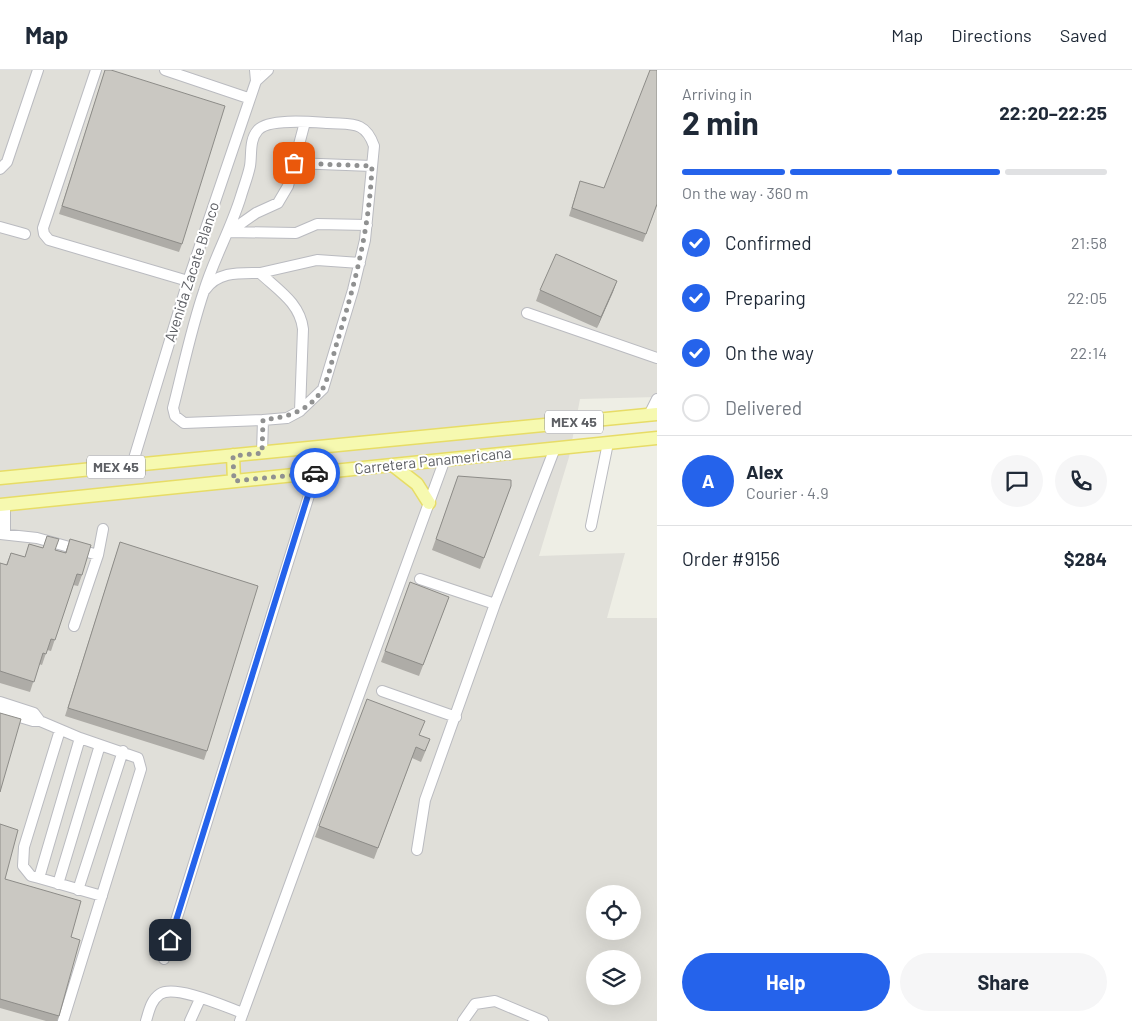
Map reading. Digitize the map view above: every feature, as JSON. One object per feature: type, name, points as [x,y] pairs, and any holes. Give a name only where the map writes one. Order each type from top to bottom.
[{"type":"main road","name":"Carretera Panamericana","points":[[0,478],[653,415]]},
{"type":"main road","name":"Carretera Panamericana","points":[[3,505],[657,438]]},
{"type":"main road","points":[[233,456],[234,481]]},
{"type":"main road","points":[[394,466],[417,484],[429,503]]},
{"type":"street","points":[[0,169],[7,162],[38,70]]},
{"type":"street","points":[[96,70],[43,228],[44,234],[49,240],[188,281]]},
{"type":"street","points":[[165,70],[248,98]]},
{"type":"street","points":[[255,70],[256,81]]},
{"type":"street","name":"Avenida Zacate Blanco","points":[[132,465],[188,281],[248,98],[256,81],[265,71]]},
{"type":"street","points":[[229,232],[256,213],[278,202],[288,186],[305,122]]},
{"type":"street","points":[[305,122],[359,126],[366,130],[374,146],[372,166],[367,224],[360,263],[322,389],[300,411],[287,418],[184,423],[175,416],[173,408],[203,292],[216,255],[229,232],[250,166],[251,146],[257,131],[268,124],[305,122]]},
{"type":"street","points":[[294,163],[372,166]]},
{"type":"street","points":[[229,232],[296,233],[317,224],[367,224]]},
{"type":"street","points":[[0,227],[25,234]]},
{"type":"street","points":[[203,292],[209,284],[232,273],[260,273],[316,260],[360,263]]},
{"type":"street","points":[[260,273],[294,304],[302,319],[300,411]]},
{"type":"street","points":[[526,312],[657,358]]},
{"type":"street","points":[[653,415],[657,399]]},
{"type":"street","points":[[262,453],[263,420]]},
{"type":"street","points":[[591,526],[608,443]]},
{"type":"street","points":[[417,850],[425,800],[495,604],[555,448]]},
{"type":"street","points":[[146,1021],[154,999],[166,991],[177,991],[200,998],[241,1017],[445,459]]},
{"type":"street","points":[[164,959],[316,473]]},
{"type":"street","points":[[3,505],[2,534],[37,538],[98,555]]},
{"type":"street","points":[[74,626],[98,555],[103,530]]},
{"type":"street","points":[[420,579],[495,604]]},
{"type":"street","points":[[382,691],[456,717]]},
{"type":"street","points":[[0,702],[34,713],[40,721]]},
{"type":"street","points":[[0,710],[33,721],[40,721],[80,738],[138,758],[141,769],[63,1021]]},
{"type":"street","points":[[60,730],[22,860],[27,872],[38,878],[102,896]]},
{"type":"street","points":[[38,878],[80,738]]},
{"type":"street","points":[[58,884],[100,745]]},
{"type":"street","points":[[78,890],[123,752]]},
{"type":"street","points":[[190,1021],[200,998]]},
{"type":"street","points":[[463,1021],[475,1004],[495,1001],[543,1021]]},
{"type":"shaded area","points":[[0,70],[657,70],[657,397],[580,399],[569,457],[539,556],[625,553],[607,618],[657,618],[657,1021],[0,1021]]},
{"type":"building","points":[[105,70],[111,70],[225,106],[182,244],[62,206]]},
{"type":"building","points":[[650,70],[657,70],[657,204],[646,234],[572,208],[580,181],[604,188]]},
{"type":"building","points":[[556,254],[617,281],[601,317],[540,290]]},
{"type":"building","points":[[458,476],[511,480],[511,486],[484,558],[436,539]]},
{"type":"building","points":[[47,536],[59,539],[55,550],[66,553],[70,539],[91,545],[82,575],[77,574],[55,640],[51,639],[46,654],[43,653],[34,682],[0,671],[0,563],[7,565],[11,553],[25,557],[29,544],[43,548]]},
{"type":"building","points":[[120,542],[258,586],[207,751],[68,708]]},
{"type":"building","points":[[410,582],[449,597],[423,665],[385,651]]},
{"type":"building","points":[[367,699],[425,721],[419,735],[430,739],[425,751],[416,747],[378,848],[319,826]]},
{"type":"building","points":[[0,713],[21,719],[0,792]]},
{"type":"building","points":[[0,824],[18,830],[5,879],[81,901],[71,937],[80,940],[59,1016],[0,999]]},
{"type":"way so far","points":[[294,163],[372,166],[365,240],[353,290],[322,389],[314,400],[287,418],[263,420],[262,453],[233,456],[234,481],[315,473]]},
{"type":"route","points":[[170,940],[315,473]]}]
